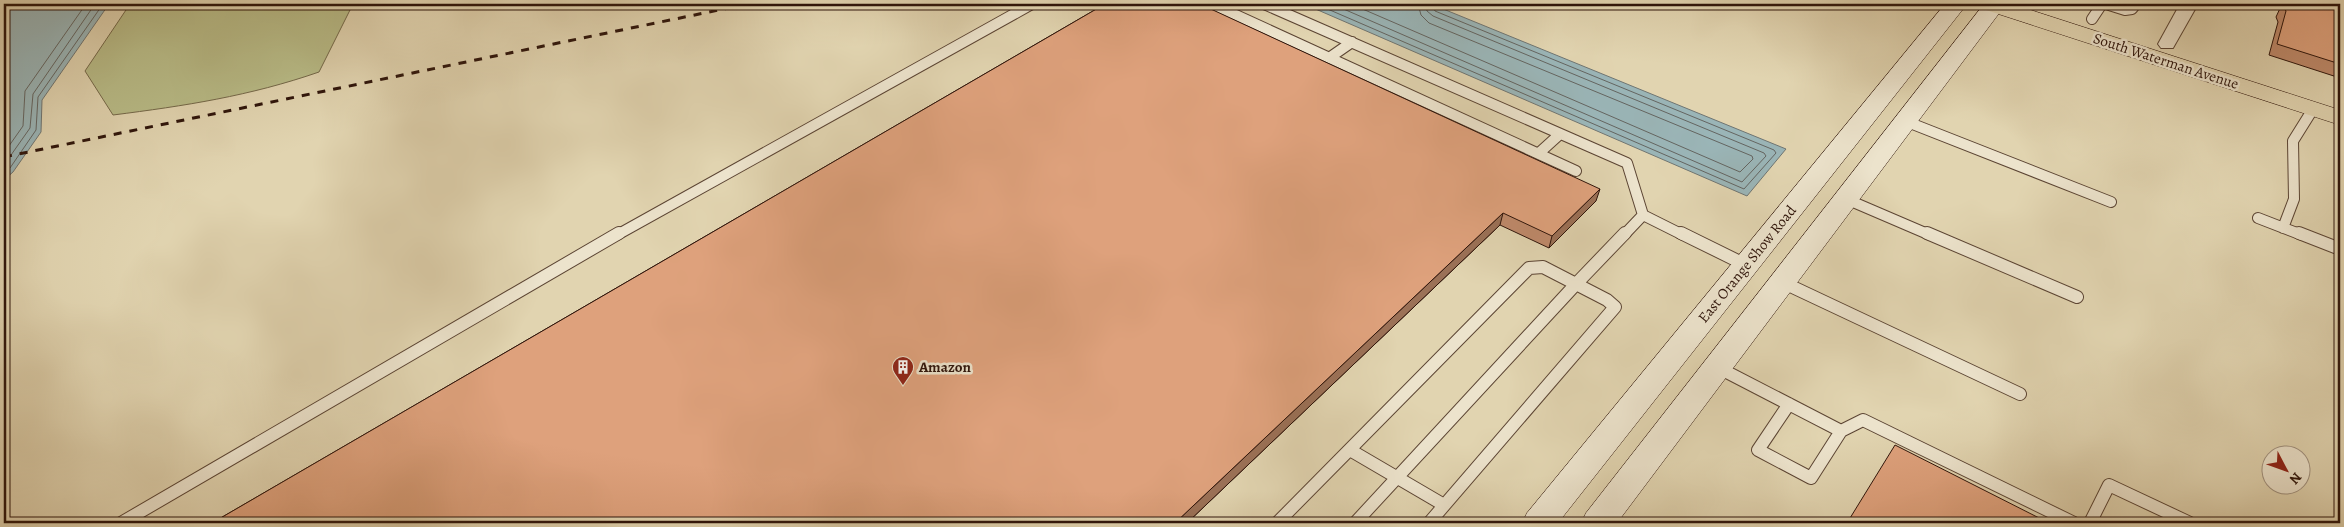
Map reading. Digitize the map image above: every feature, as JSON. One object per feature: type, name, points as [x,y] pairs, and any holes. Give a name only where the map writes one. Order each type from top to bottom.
[{"type":"main road","name":"East Orange Show Road","points":[[1539,523],[1956,4]]},
{"type":"main road","points":[[1598,523],[1994,4]]},
{"type":"main road","name":"South Waterman Avenue","points":[[1994,4],[2340,118]]},
{"type":"main road","name":"South Waterman Avenue","points":[[2044,4],[2100,9],[2167,44],[2340,100]]},
{"type":"main road","points":[[1746,265],[1782,282]]},
{"type":"street","points":[[2167,44],[2189,4]]},
{"type":"lane","points":[[120,523],[680,198],[1032,4]]},
{"type":"lane","points":[[1264,4],[1627,163],[1643,215],[1746,265]]},
{"type":"lane","points":[[2100,9],[2125,10],[2132,9],[2136,4]]},
{"type":"lane","points":[[1214,5],[1576,170]]},
{"type":"lane","points":[[1329,58],[1352,42]]},
{"type":"lane","points":[[2283,228],[2294,200],[2293,141],[2312,109]]},
{"type":"lane","points":[[1905,121],[2111,202]]},
{"type":"lane","points":[[1539,154],[1560,134]]},
{"type":"lane","points":[[1846,199],[2077,297]]},
{"type":"lane","points":[[1355,523],[1576,284],[1643,215]]},
{"type":"lane","points":[[2258,218],[2340,249]]},
{"type":"lane","points":[[1277,523],[1529,268],[1543,267],[1607,300],[1614,307],[1428,523]]},
{"type":"lane","points":[[1782,282],[2020,394]]},
{"type":"lane","points":[[1717,367],[1841,431]]},
{"type":"lane","points":[[1789,404],[1758,450],[1811,478],[1841,431],[1863,420],[2074,523]]},
{"type":"lane","points":[[1350,450],[1444,505]]},
{"type":"lane","points":[[2090,523],[2109,485],[2190,523]]},
{"type":"green space","points":[[130,4],[353,4],[319,72],[242,94],[113,115],[85,71]]},
{"type":"water","points":[[4,4],[109,4],[42,100],[41,132],[13,172],[4,180]]},
{"type":"water","points":[[1304,4],[1431,4],[1786,149],[1747,196]]},
{"type":"building","name":"Amazon","points":[[1105,4],[1200,4],[1600,189],[1552,236],[1503,213],[1175,523],[212,523]]},
{"type":"building","points":[[2285,4],[2340,4],[2340,64],[2277,44],[2286,11],[2283,6]]},
{"type":"building","points":[[1895,445],[2049,523],[1847,523]]},
{"type":"railway","points":[[4,157],[748,4]]},
{"type":"place","name":"Amazon","points":[[903,386]]}]
